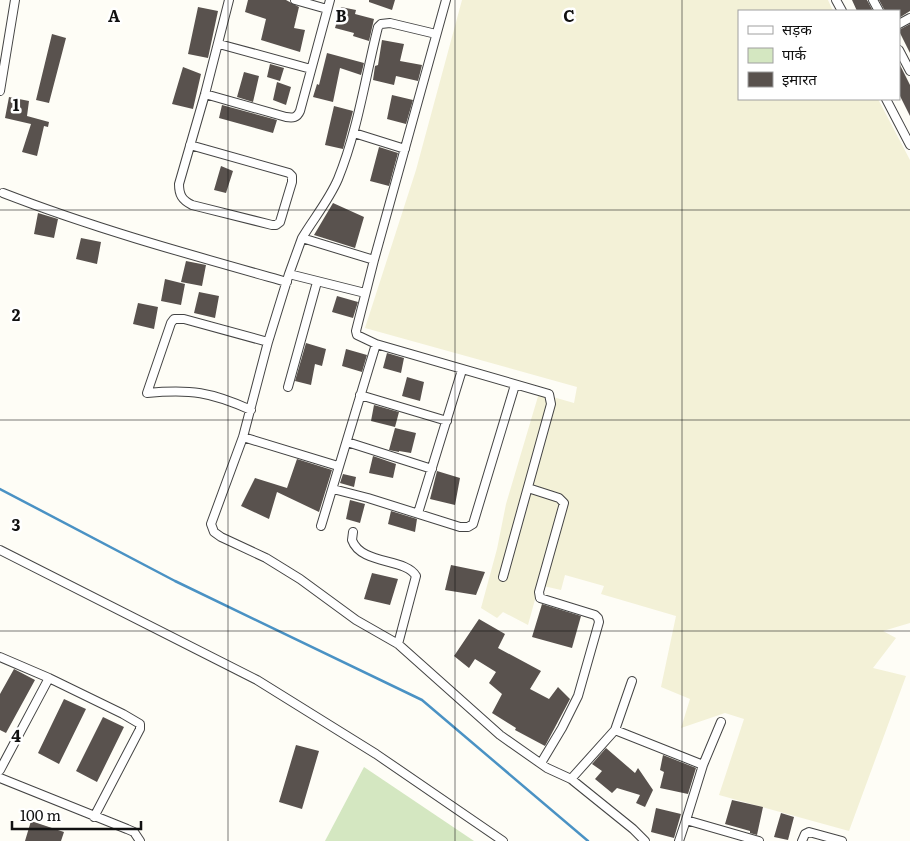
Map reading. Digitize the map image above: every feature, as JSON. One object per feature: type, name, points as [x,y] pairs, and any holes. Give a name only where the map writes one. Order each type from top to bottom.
[{"type":"street","points":[[0,91],[15,0]]},
{"type":"street","points":[[190,145],[289,173],[292,176],[292,182],[280,222],[272,225],[192,205],[183,200],[179,192],[179,184],[190,145],[205,94],[219,44],[229,0]]},
{"type":"street","points":[[295,0],[327,9]]},
{"type":"street","points":[[205,94],[292,118],[297,116],[312,69],[330,0]]},
{"type":"street","points":[[446,0],[356,331],[357,335],[376,344],[549,394],[551,400],[503,577]]},
{"type":"street","points":[[436,34],[390,23],[381,24],[377,30],[354,133],[337,181],[328,199],[302,238],[268,342],[243,437],[211,524],[214,532],[221,537],[283,568],[356,620],[398,644],[500,736],[541,763],[570,779],[633,829],[645,841]]},
{"type":"street","points":[[219,44],[312,69]]},
{"type":"street","points":[[900,52],[910,71]]},
{"type":"street","points":[[887,100],[910,146]]},
{"type":"street","points":[[354,133],[405,149]]},
{"type":"street","points":[[3,193],[156,246],[287,282]]},
{"type":"street","points":[[302,238],[374,260]]},
{"type":"street","points":[[289,274],[365,293]]},
{"type":"street","points":[[288,387],[317,282]]},
{"type":"street","points":[[251,410],[210,394],[191,392],[147,393],[174,319],[184,319],[268,342]]},
{"type":"street","points":[[321,526],[376,344]]},
{"type":"street","points":[[418,514],[462,370]]},
{"type":"street","points":[[333,489],[460,527],[468,527],[473,524],[515,385]]},
{"type":"street","points":[[360,395],[447,421]]},
{"type":"street","points":[[243,437],[338,466]]},
{"type":"street","points":[[347,442],[432,469]]},
{"type":"street","points":[[528,488],[559,498],[564,503],[539,592],[540,598],[595,615],[599,622],[578,696],[541,763]]},
{"type":"street","points":[[353,532],[352,540],[358,550],[408,569],[414,572],[416,576],[398,644]]},
{"type":"street","points":[[0,550],[257,680],[376,754],[503,841]]},
{"type":"street","points":[[0,657],[49,678],[140,724],[140,729],[94,817]]},
{"type":"street","points":[[0,770],[49,678]]},
{"type":"street","points":[[570,779],[615,730],[632,682]]},
{"type":"street","points":[[679,841],[703,765],[721,722]]},
{"type":"street","points":[[615,730],[703,765]]},
{"type":"street","points":[[0,778],[134,832],[140,841]]},
{"type":"street","points":[[686,820],[759,841]]},
{"type":"street","points":[[802,841],[805,834],[809,832],[842,841]]},
{"type":"shaded area","points":[[462,0],[828,0],[833,10],[738,10],[738,100],[879,100],[910,160],[910,623],[883,631],[896,638],[873,668],[906,676],[849,831],[719,795],[744,719],[725,713],[681,728],[690,699],[661,687],[676,616],[601,594],[604,586],[565,575],[561,590],[539,585],[528,625],[503,612],[497,618],[481,608],[497,549],[506,504],[539,393],[574,403],[577,387],[365,328],[416,170]]},
{"type":"green space","points":[[364,767],[474,841],[325,841]]},
{"type":"building","points":[[248,0],[286,0],[299,7],[294,28],[305,30],[300,52],[261,40],[266,19],[245,12]]},
{"type":"building","points":[[369,0],[395,0],[392,10],[369,2]]},
{"type":"building","points":[[852,0],[867,0],[872,10],[857,10]]},
{"type":"building","points":[[879,0],[910,0],[910,11],[900,17],[900,10],[884,10]]},
{"type":"building","points":[[198,7],[218,11],[208,58],[188,54]]},
{"type":"building","points":[[341,7],[356,10],[355,14],[374,19],[369,41],[353,36],[354,33],[335,28]]},
{"type":"building","points":[[910,24],[910,53],[900,33],[900,29]]},
{"type":"building","points":[[52,34],[66,38],[49,103],[36,100]]},
{"type":"building","points":[[382,40],[404,44],[400,61],[422,65],[418,81],[396,76],[394,85],[373,80],[375,66],[378,65]]},
{"type":"building","points":[[327,53],[364,63],[361,75],[340,68],[333,102],[313,97],[317,84],[319,85]]},
{"type":"building","points":[[270,64],[284,68],[280,81],[267,77]]},
{"type":"building","points":[[900,65],[910,85],[910,116],[900,96]]},
{"type":"building","points":[[183,67],[201,74],[193,109],[172,104]]},
{"type":"building","points":[[244,72],[259,76],[253,102],[237,97]]},
{"type":"building","points":[[277,82],[291,87],[286,105],[273,100]]},
{"type":"building","points":[[392,95],[413,100],[406,124],[387,119]]},
{"type":"building","points":[[9,97],[29,101],[27,116],[49,122],[48,127],[44,126],[37,156],[22,152],[31,124],[5,118]]},
{"type":"building","points":[[222,105],[277,120],[273,133],[219,118]]},
{"type":"building","points":[[334,106],[353,111],[343,149],[325,145]]},
{"type":"building","points":[[379,147],[398,153],[389,186],[370,181]]},
{"type":"building","points":[[221,166],[233,171],[226,193],[214,190]]},
{"type":"building","points":[[333,203],[364,217],[355,248],[314,235]]},
{"type":"building","points":[[38,213],[58,219],[54,238],[34,234]]},
{"type":"building","points":[[81,238],[101,242],[97,264],[76,259]]},
{"type":"building","points":[[186,261],[206,265],[202,286],[181,282]]},
{"type":"building","points":[[165,279],[185,284],[181,305],[161,301]]},
{"type":"building","points":[[199,292],[219,296],[215,318],[194,313]]},
{"type":"building","points":[[337,296],[358,302],[353,318],[332,312]]},
{"type":"building","points":[[138,303],[158,307],[154,329],[133,324]]},
{"type":"building","points":[[306,343],[326,349],[322,366],[315,364],[311,385],[295,381]]},
{"type":"building","points":[[346,349],[367,355],[362,372],[342,366]]},
{"type":"building","points":[[387,353],[404,358],[401,373],[383,368]]},
{"type":"building","points":[[407,377],[424,382],[420,401],[402,396]]},
{"type":"building","points":[[374,405],[399,412],[395,427],[371,421]]},
{"type":"building","points":[[395,428],[416,433],[411,453],[389,450]]},
{"type":"building","points":[[373,456],[396,464],[393,478],[369,473]]},
{"type":"building","points":[[297,459],[332,470],[319,512],[277,492],[269,519],[241,506],[255,478],[287,488]]},
{"type":"building","points":[[437,471],[460,478],[455,505],[430,499]]},
{"type":"building","points":[[343,474],[356,477],[354,487],[340,483]]},
{"type":"building","points":[[350,500],[365,504],[360,523],[346,519]]},
{"type":"building","points":[[391,511],[417,519],[415,532],[388,524]]},
{"type":"building","points":[[451,565],[485,572],[476,595],[445,590]]},
{"type":"building","points":[[372,573],[398,579],[390,605],[364,599]]},
{"type":"building","points":[[542,604],[581,616],[572,648],[532,637]]},
{"type":"building","points":[[479,619],[505,634],[498,648],[541,671],[530,689],[549,699],[558,687],[570,699],[545,746],[515,730],[516,728],[492,713],[502,694],[489,683],[496,672],[475,659],[469,668],[454,656]]},
{"type":"building","points":[[14,669],[35,680],[6,733],[0,730],[0,694]]},
{"type":"building","points":[[64,699],[86,709],[59,764],[38,753]]},
{"type":"building","points":[[103,717],[124,727],[97,782],[76,771]]},
{"type":"building","points":[[296,745],[319,751],[302,809],[279,802]]},
{"type":"building","points":[[606,748],[635,773],[638,768],[653,790],[645,807],[636,803],[640,795],[617,788],[612,793],[595,779],[602,771],[592,764]]},
{"type":"building","points":[[663,755],[696,768],[688,794],[660,788],[664,772],[660,770]]},
{"type":"building","points":[[732,800],[763,807],[757,835],[750,833],[750,831],[725,824]]},
{"type":"building","points":[[656,808],[681,814],[674,838],[651,832]]},
{"type":"building","points":[[781,813],[794,817],[788,840],[774,837]]},
{"type":"building","points":[[31,821],[64,832],[61,841],[25,841]]},
{"type":"waterway","points":[[0,489],[175,581],[422,700],[588,841]]}]
